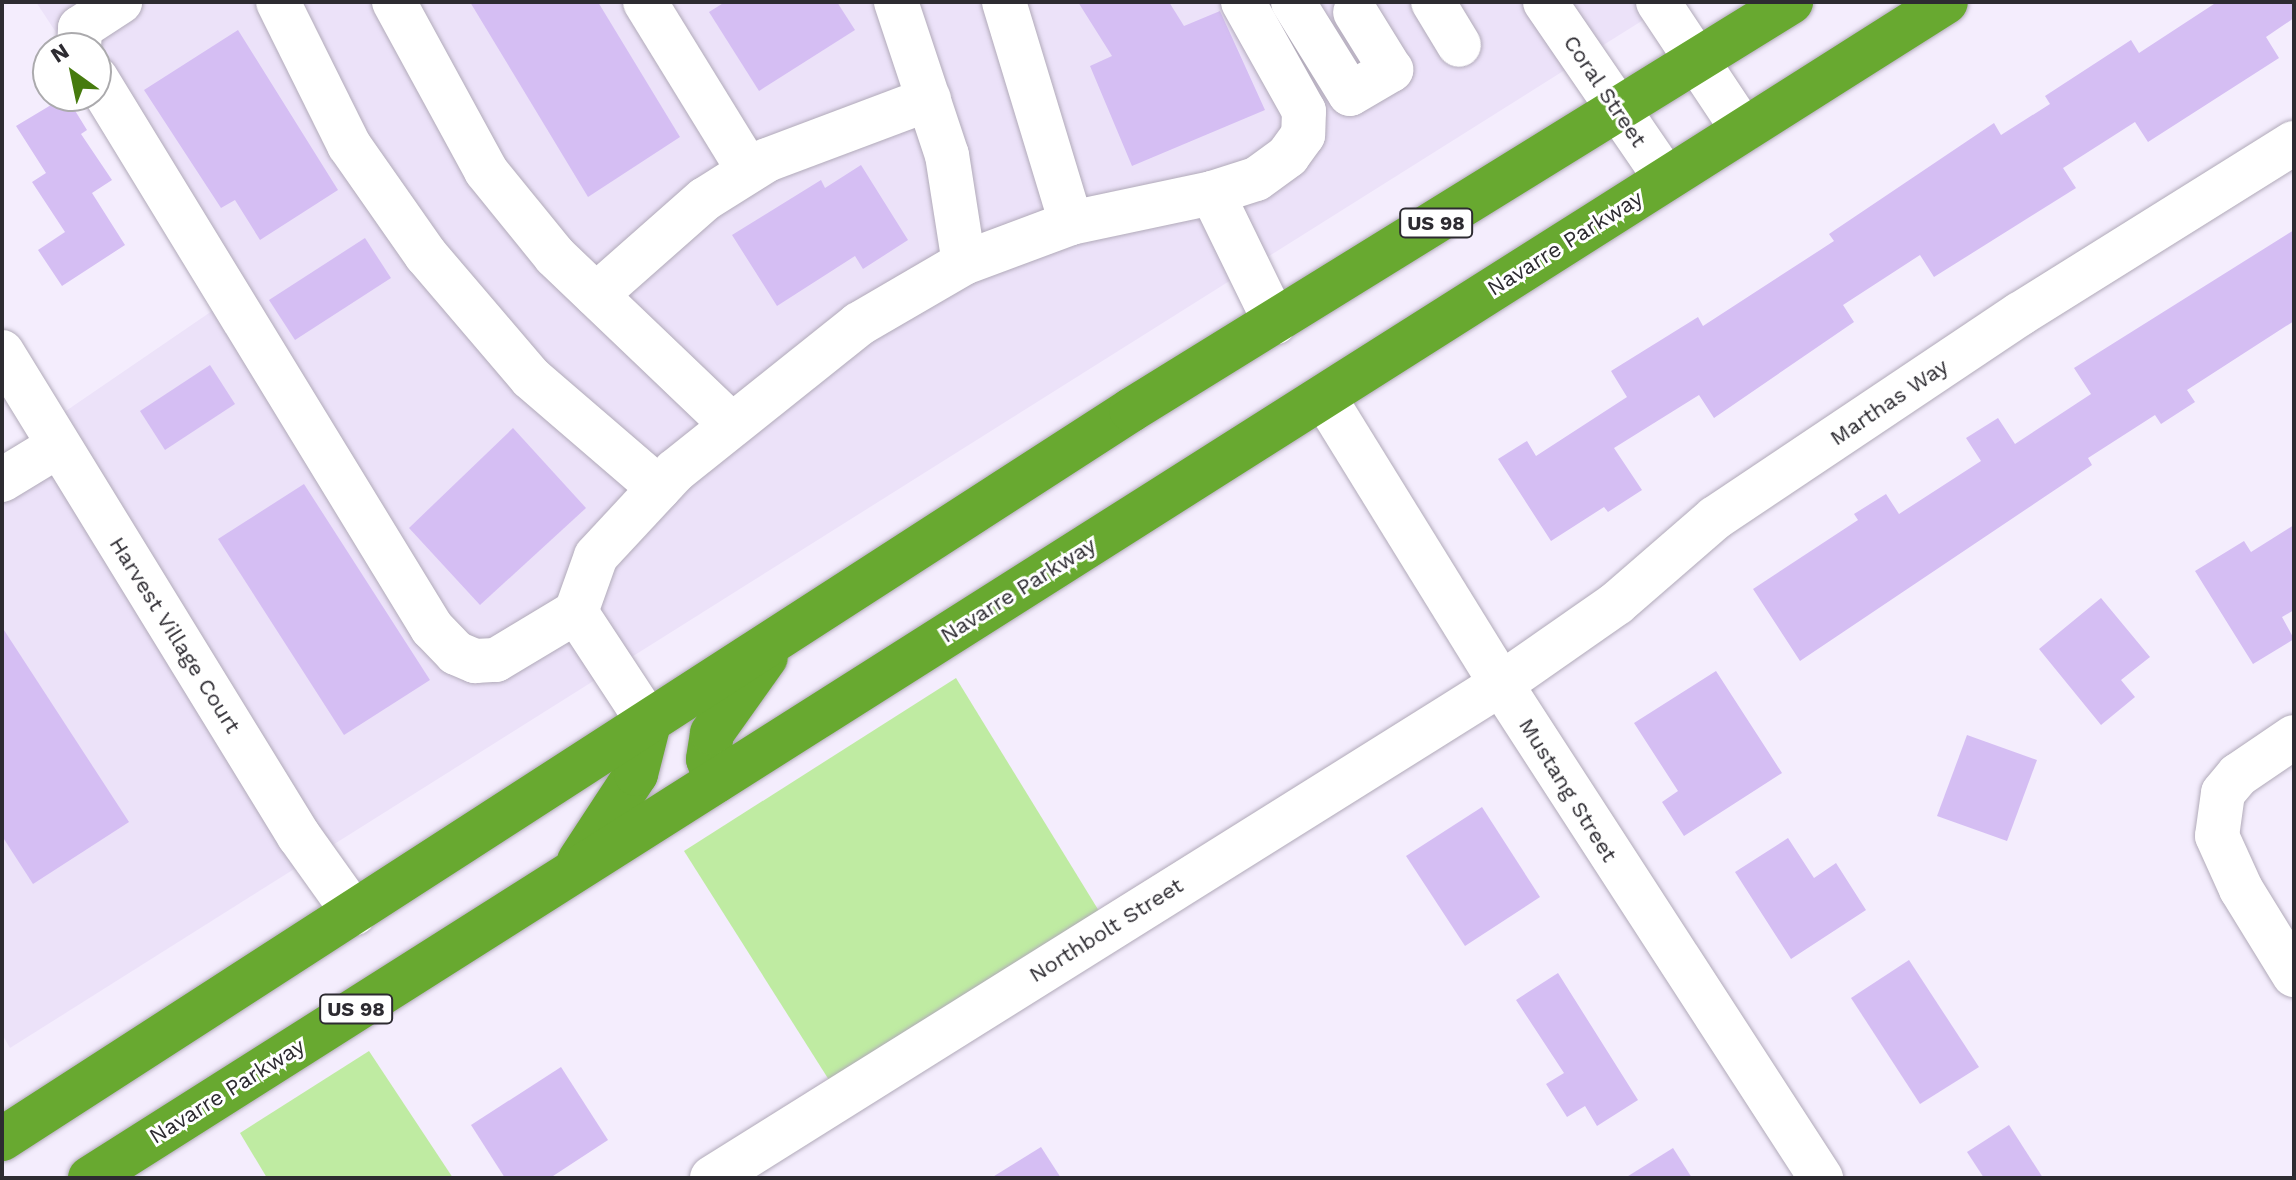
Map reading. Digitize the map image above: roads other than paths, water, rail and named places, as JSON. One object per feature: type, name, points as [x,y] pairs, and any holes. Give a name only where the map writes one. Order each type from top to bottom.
[{"type":"highway","name":"US 98","points":[[2,1139],[1275,322],[1791,2]]},
{"type":"highway","name":"Navarre Parkway","points":[[90,1178],[1946,2]]},
{"type":"highway","points":[[716,781],[708,759],[712,733],[782,636]]},
{"type":"highway","points":[[571,873],[636,774],[649,723]]},
{"type":"street","points":[[80,32],[80,28],[120,2]]},
{"type":"street","points":[[278,2],[349,145],[426,255],[531,378],[659,488]]},
{"type":"street","points":[[394,2],[486,171],[555,256],[731,424]]},
{"type":"street","points":[[645,2],[749,171]]},
{"type":"street","points":[[896,2],[947,155],[964,263]]},
{"type":"street","points":[[1004,2],[1071,223]]},
{"type":"street","points":[[112,104],[432,628],[456,653],[475,661],[496,660],[576,612],[596,556],[659,488],[731,424],[859,324],[964,263],[1071,223],[1212,193],[1256,179],[1288,156],[1303,135],[1304,111],[1243,2]]},
{"type":"street","points":[[1293,2],[1350,94],[1391,70],[1355,12]]},
{"type":"street","points":[[1433,2],[1459,45]]},
{"type":"street","name":"Coral Street","points":[[1545,2],[1617,112],[1666,179]]},
{"type":"street","points":[[1658,2],[1743,130]]},
{"type":"street","points":[[596,295],[705,199],[749,171],[831,131],[929,99]]},
{"type":"street","name":"Marthas Way","points":[[1501,684],[1617,603],[1715,518],[2020,314],[2294,143]]},
{"type":"street","points":[[1212,193],[1275,322]]},
{"type":"street","name":"Harvest Village Court","points":[[2,352],[299,836],[354,913]]},
{"type":"street","name":"Mustang Street","points":[[1324,397],[1501,684],[1821,1178]]},
{"type":"street","points":[[2,480],[58,446]]},
{"type":"street","points":[[576,612],[649,723]]},
{"type":"street","name":"Northbolt Street","points":[[712,1178],[1501,684]]},
{"type":"street","points":[[2294,737],[2238,775],[2223,793],[2217,836],[2241,889],[2294,975]]}]
